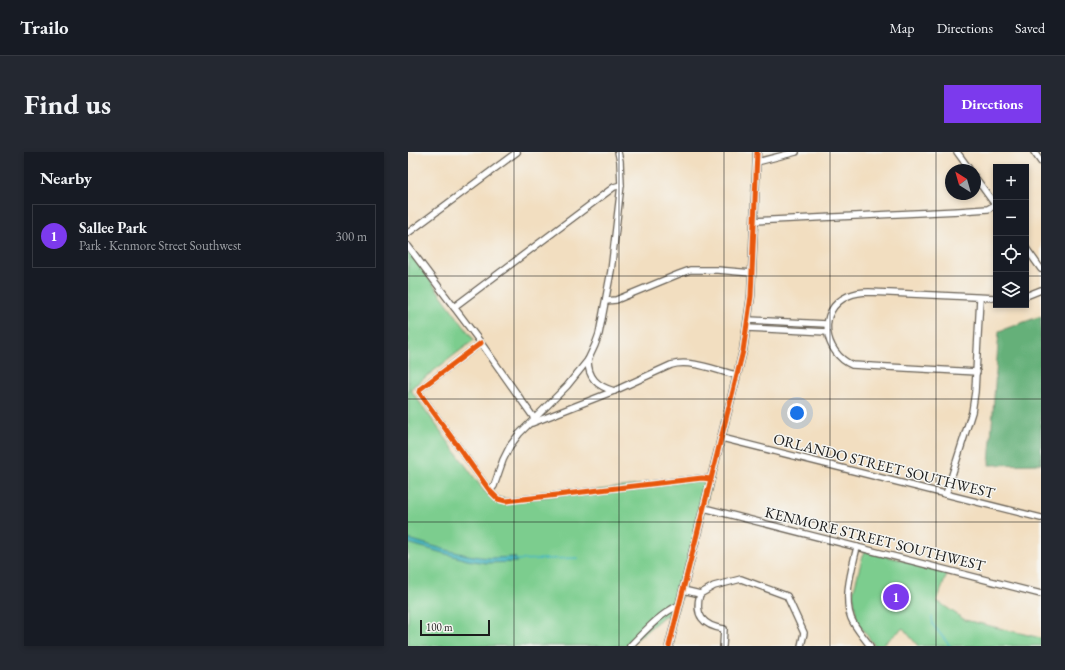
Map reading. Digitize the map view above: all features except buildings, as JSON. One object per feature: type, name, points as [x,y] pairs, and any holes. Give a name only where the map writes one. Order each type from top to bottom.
[{"type":"main road","points":[[669,646],[722,438],[748,324],[752,273],[757,152]]},
{"type":"street","points":[[408,232],[517,152]]},
{"type":"street","points":[[490,491],[494,486],[503,460],[518,434],[567,386],[588,360],[599,334],[611,271],[621,185],[618,152]]},
{"type":"street","points":[[757,162],[796,152]]},
{"type":"street","points":[[957,152],[966,164]]},
{"type":"street","points":[[1034,152],[1041,162]]},
{"type":"street","points":[[454,307],[614,187],[621,185]]},
{"type":"street","points":[[981,185],[993,202]]},
{"type":"street","points":[[754,222],[959,211],[993,207]]},
{"type":"street","points":[[408,246],[481,343],[534,418]]},
{"type":"street","points":[[1029,252],[1041,269]]},
{"type":"street","points":[[606,301],[616,300],[690,270],[717,270],[752,273]]},
{"type":"street","points":[[1029,295],[1041,290]]},
{"type":"street","points":[[977,372],[852,365],[844,362],[830,344],[827,324],[831,312],[837,303],[846,296],[857,293],[869,292],[993,298]]},
{"type":"street","points":[[946,494],[972,412],[976,392],[980,298]]},
{"type":"street","points":[[748,324],[827,324]]},
{"type":"street","points":[[748,324],[827,332]]},
{"type":"street","points":[[481,343],[420,388],[419,392],[490,491],[498,499],[506,500],[702,478],[711,479]]},
{"type":"street","points":[[588,360],[589,371],[594,381],[602,387],[614,391]]},
{"type":"street","points":[[528,425],[614,391],[679,362],[689,363],[737,375]]},
{"type":"street","name":"ORLANDO STREET SOUTHWEST","points":[[722,438],[1041,518]]},
{"type":"street","name":"KENMORE STREET SOUTHWEST","points":[[704,508],[1041,594]]},
{"type":"street","points":[[857,547],[848,597],[848,608],[852,619],[870,646]]},
{"type":"street","points":[[723,646],[724,629],[709,625],[702,620],[699,615],[698,598],[700,594],[714,586],[741,579],[787,596],[804,633],[801,646]]},
{"type":"street","points":[[683,590],[700,594]]},
{"type":"street","points":[[630,646],[662,615],[679,605]]},
{"type":"green space","points":[[408,250],[474,340],[410,389],[484,491],[508,501],[713,476],[677,610],[663,617],[629,646],[408,646]]},
{"type":"green space","points":[[1041,316],[1041,464],[989,465],[999,331]]},
{"type":"green space","points":[[864,551],[948,571],[937,601],[965,620],[1041,638],[1041,646],[918,646],[903,628],[881,646],[875,646],[857,622],[853,593]]},
{"type":"water","points":[[408,539],[479,557],[515,557],[517,562],[486,563],[467,560],[408,543]]},
{"type":"waterway","points":[[515,560],[578,558]]},
{"type":"waterway","points":[[932,617],[933,625],[950,646]]},
{"type":"cycle path","points":[[669,646],[743,351],[751,296],[757,152]]},
{"type":"cycle path","points":[[481,343],[420,389],[419,392],[490,491],[498,499],[506,501],[702,478],[711,479]]},
{"type":"place","name":"Sallee Park","points":[[896,597]]}]
